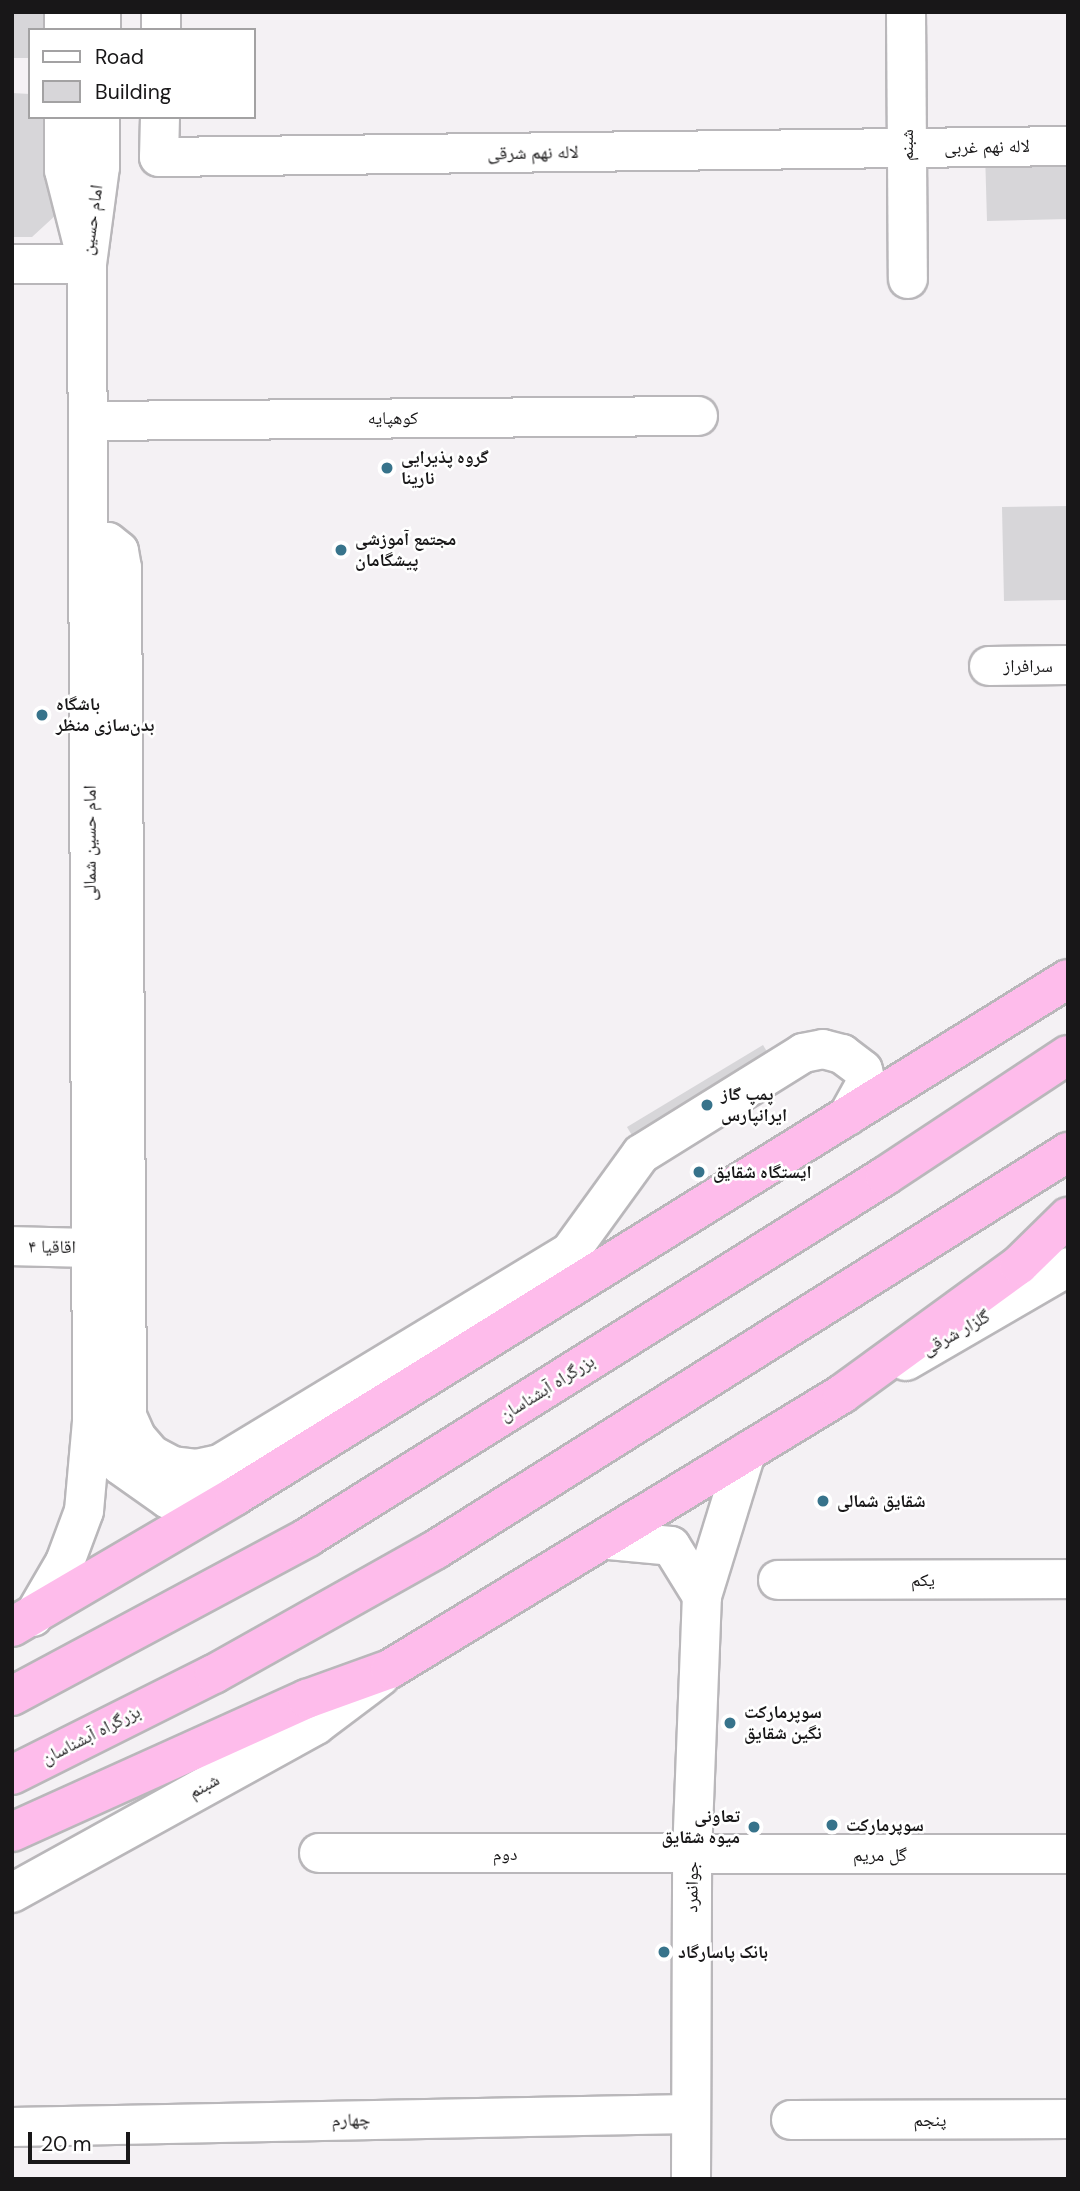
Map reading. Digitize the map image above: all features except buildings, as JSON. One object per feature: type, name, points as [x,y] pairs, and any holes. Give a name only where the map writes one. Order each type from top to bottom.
[{"type":"highway","points":[[23,1622],[235,1496],[1068,979]]},
{"type":"highway","name":"بزرگراه آبشناسان","points":[[12,1696],[308,1537],[852,1197],[1068,1055]]},
{"type":"highway","name":"بزرگراه آبشناسان","points":[[12,1775],[214,1674],[435,1550],[1068,1152]]},
{"type":"highway","points":[[12,1832],[307,1699],[390,1669],[609,1540],[842,1394],[1019,1265],[1068,1217]]},
{"type":"street","name":"شبنم","points":[[906,12],[908,279]]},
{"type":"street","name":"امام حسین","points":[[64,119],[64,170],[87,264]]},
{"type":"street","name":"امام حسین","points":[[87,264],[100,167],[100,119]]},
{"type":"street","name":"لاله نهم شرقی","points":[[160,119],[159,157],[907,148]]},
{"type":"street","name":"لاله نهم غربی","points":[[907,148],[1068,146]]},
{"type":"street","points":[[12,264],[87,264]]},
{"type":"street","name":"امام حسین شمالی","points":[[23,1622],[65,1562],[84,1511],[92,1422],[87,264]]},
{"type":"street","name":"کوهپایه","points":[[88,421],[698,416]]},
{"type":"street","points":[[89,554],[93,545],[108,542],[119,551],[122,568],[127,1416],[136,1438],[152,1455],[185,1467],[220,1464],[570,1252],[641,1154],[803,1053],[822,1049],[842,1054],[863,1070],[866,1083],[848,1116]]},
{"type":"street","name":"سرافراز","points":[[989,666],[1068,665]]},
{"type":"street","name":"اقاقیا ۴","points":[[12,1246],[91,1248]]},
{"type":"street","name":"گلزار شرقی","points":[[842,1394],[962,1332],[1068,1267]]},
{"type":"street","points":[[92,1422],[120,1465],[168,1499],[192,1503],[235,1496]]},
{"type":"street","name":"جوانمرد","points":[[691,2179],[692,1856],[702,1596],[746,1453]]},
{"type":"street","points":[[609,1540],[671,1546],[702,1596]]},
{"type":"street","name":"یکم","points":[[778,1580],[1068,1579]]},
{"type":"street","name":"شبنم","points":[[12,1893],[316,1726],[390,1669]]},
{"type":"street","name":"دوم","points":[[318,1853],[692,1856]]},
{"type":"street","name":"گل مریم","points":[[692,1856],[1068,1854]]},
{"type":"street","name":"چهارم","points":[[12,2127],[690,2114]]},
{"type":"street","name":"پنجم","points":[[792,2120],[1068,2119]]},
{"type":"place","name":"گروه پذیرایی نارینا","points":[[387,468]]},
{"type":"place","name":"مجتمع آموزشی پیشگامان","points":[[341,550]]},
{"type":"place","name":"باشگاه بدن‌سازی منظر","points":[[42,715]]},
{"type":"place","name":"پمپ گاز ایرانپارس","points":[[707,1105]]},
{"type":"place","name":"ایستگاه شقایق","points":[[699,1172]]},
{"type":"place","name":"شقایق شمالی","points":[[823,1501]]},
{"type":"place","name":"سوپرمارکت نگین شقایق","points":[[730,1723]]},
{"type":"place","name":"سوپرمارکت","points":[[832,1825]]},
{"type":"place","name":"تعاونی میوه شقایق","points":[[754,1827]]},
{"type":"place","name":"بانک پاسارگاد","points":[[664,1952]]}]
